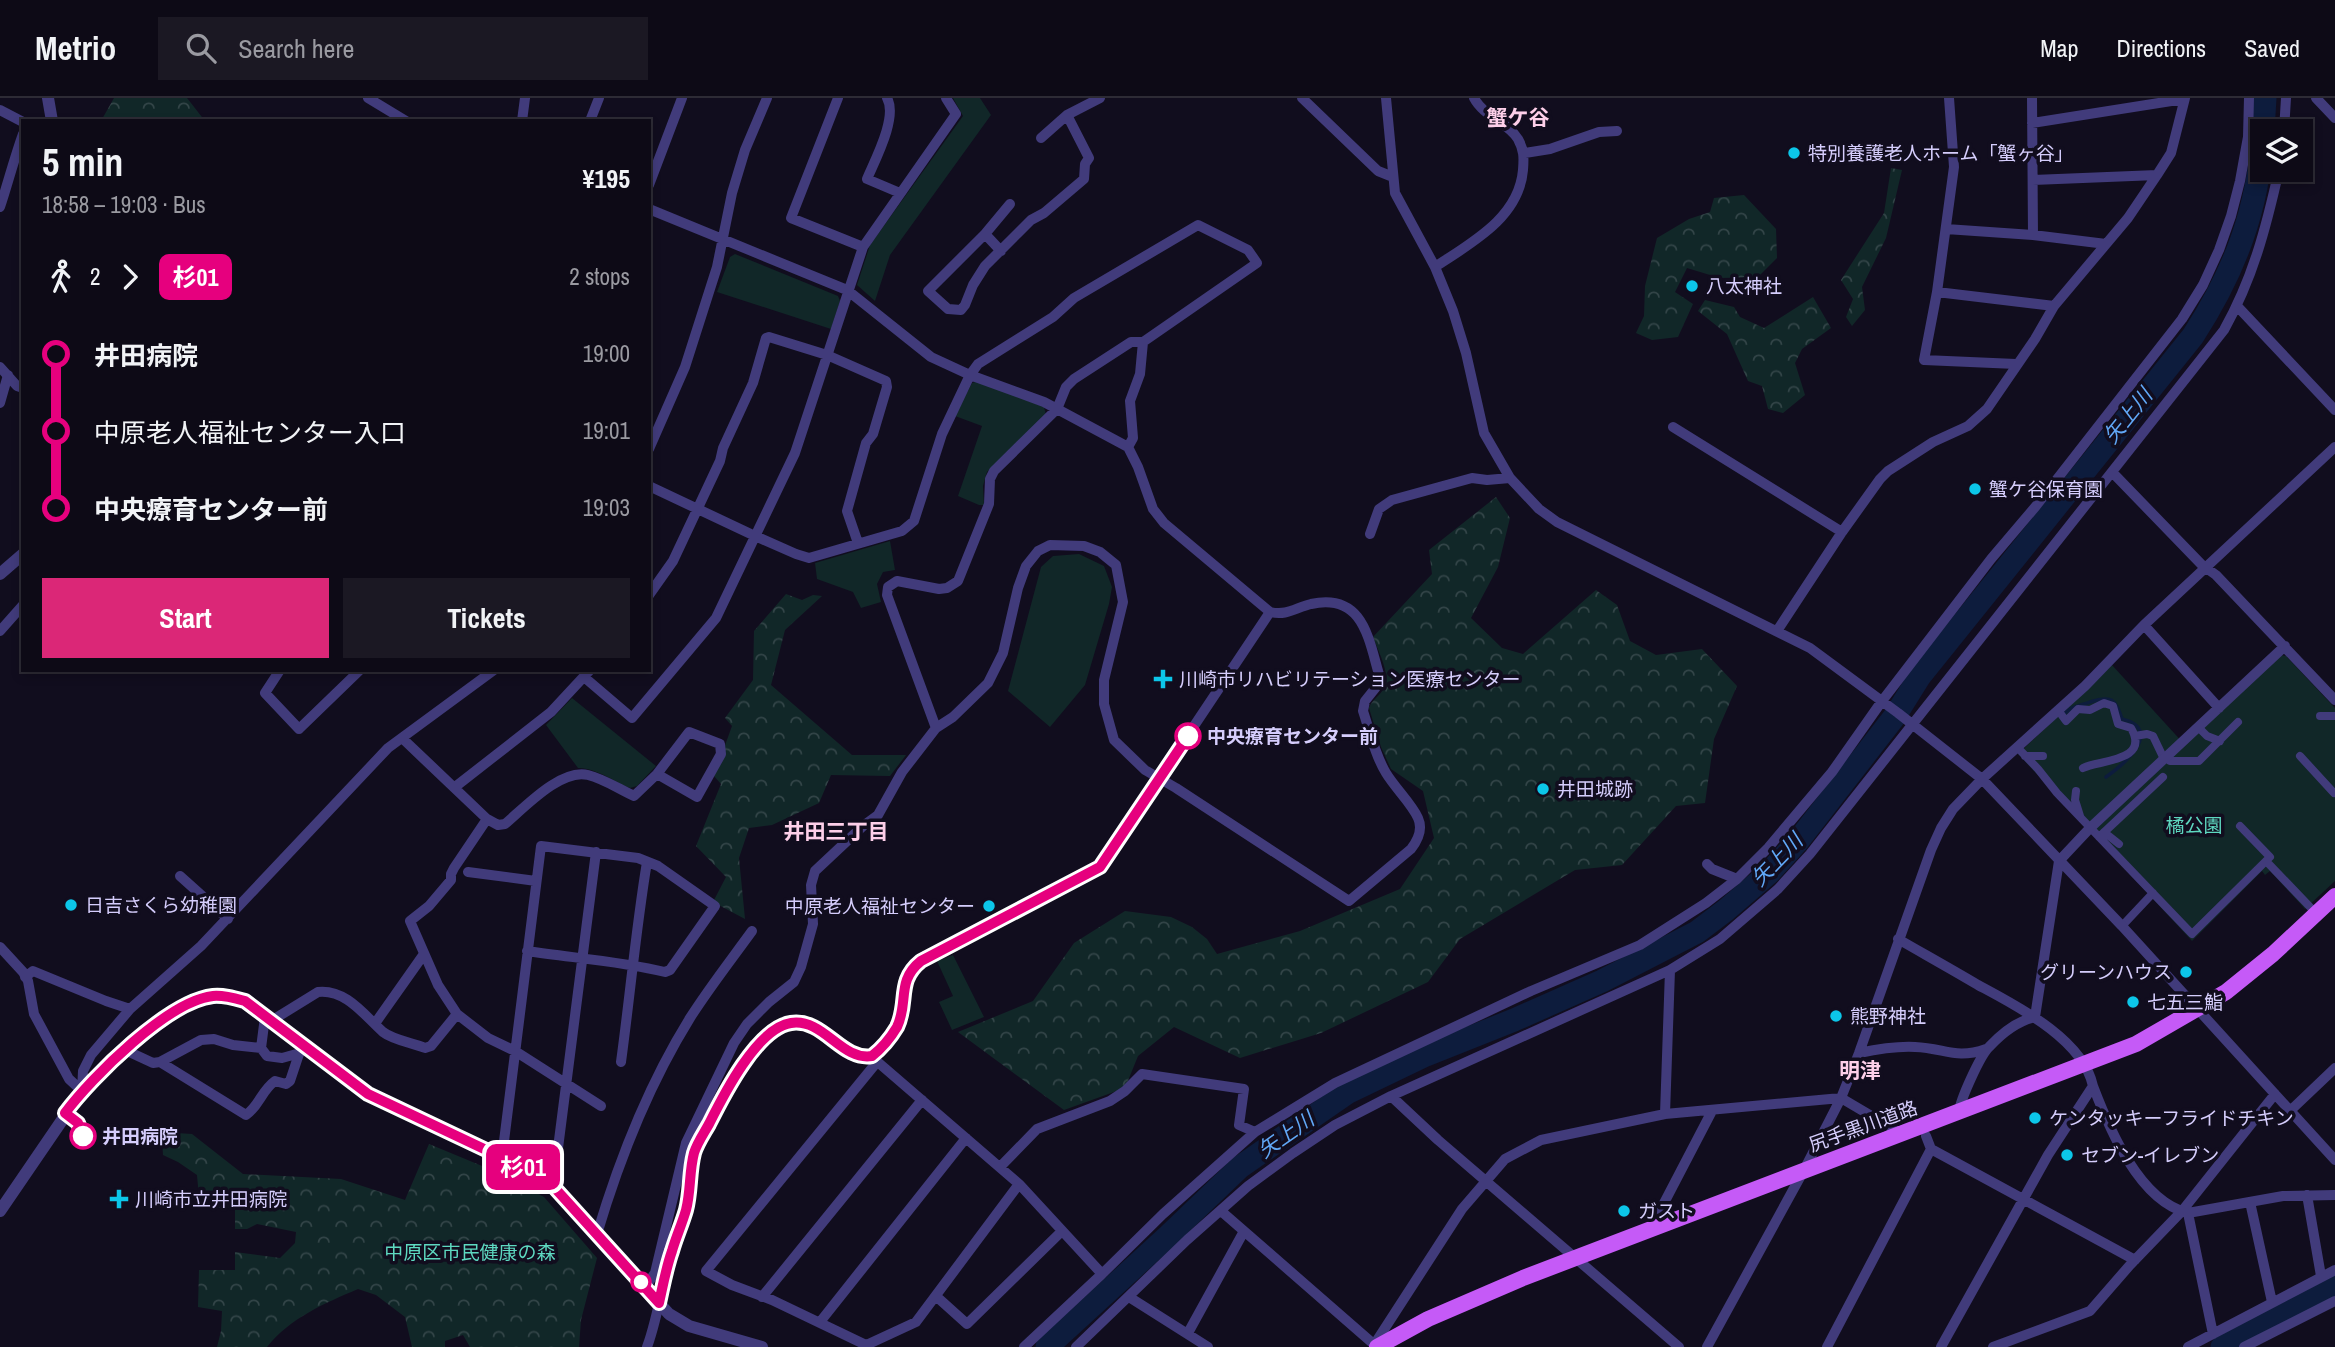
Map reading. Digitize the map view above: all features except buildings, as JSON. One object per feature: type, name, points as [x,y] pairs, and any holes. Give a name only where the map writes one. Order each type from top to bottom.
[{"type":"main road","name":"尻手黒川道路","points":[[2202,1013],[2273,954],[2335,896]]},
{"type":"main road","name":"尻手黒川道路","points":[[1394,1347],[1480,1304],[1651,1227],[1801,1176],[1929,1143],[2155,1045],[2270,970],[2335,909]]},
{"type":"main road","name":"尻手黒川道路","points":[[1376,1346],[1479,1296],[1579,1261],[1801,1176],[1959,1112],[2089,1075]]},
{"type":"street","points":[[48,98],[51,119]]},
{"type":"street","points":[[368,98],[403,119]]},
{"type":"street","points":[[522,119],[525,98]]},
{"type":"street","points":[[591,119],[599,98]]},
{"type":"street","points":[[651,180],[682,98]]},
{"type":"street","points":[[651,444],[685,367],[717,267],[745,150],[767,98]]},
{"type":"street","points":[[838,98],[791,218],[863,247]]},
{"type":"street","points":[[887,98],[891,117],[867,179],[900,193]]},
{"type":"street","points":[[455,787],[551,712],[587,674],[632,718],[716,618],[795,453],[863,247],[956,114],[946,98]]},
{"type":"street","points":[[1041,138],[1067,115],[1100,98]]},
{"type":"street","points":[[1302,98],[1378,171],[1393,177]]},
{"type":"street","points":[[1387,98],[1395,193],[1435,267],[1453,311],[1466,353],[1484,433],[1510,478],[1539,509],[1557,522],[1810,648],[1982,779],[2122,926],[2335,1160]]},
{"type":"street","points":[[1435,267],[1473,241],[1511,208],[1521,184],[1525,153],[1516,135],[1488,115],[1474,98]]},
{"type":"street","points":[[1949,98],[1954,167],[1937,292],[1924,360],[2016,364]]},
{"type":"street","points":[[2032,98],[2033,235]]},
{"type":"street","points":[[1024,1347],[1163,1214],[1255,1132],[1335,1083],[1531,991],[1640,945],[1706,903],[1737,878],[1795,817],[1832,772],[1882,701],[1991,559],[2182,319],[2203,285],[2231,216],[2248,136],[2249,98]]},
{"type":"street","points":[[2285,119],[2286,98]]},
{"type":"street","points":[[2316,98],[2335,118]]},
{"type":"street","points":[[1777,631],[1842,532],[1888,471],[1933,442],[1968,426],[1987,409],[2054,306],[2128,218],[2171,153],[2184,99],[2032,123]]},
{"type":"street","points":[[0,110],[21,121]]},
{"type":"street","points":[[1010,204],[985,234],[928,291],[948,309],[961,310],[985,266],[1031,220],[1044,213],[1084,179],[1085,164],[1089,158],[1067,115]]},
{"type":"street","points":[[1525,153],[1550,149],[1599,132],[1617,131]]},
{"type":"street","points":[[0,207],[6,192],[5,166],[21,138]]},
{"type":"street","points":[[2033,180],[2157,175]]},
{"type":"street","points":[[1076,1347],[1187,1240],[1248,1186],[1335,1125],[1391,1096],[1671,970],[1720,939],[1778,889],[1810,854],[2224,330],[2253,270],[2276,182]]},
{"type":"street","points":[[645,1287],[655,1273],[686,1143],[734,1043],[747,1024],[794,982],[801,967],[813,924],[811,885],[815,871],[878,815],[902,772],[936,728],[953,718],[988,683],[1003,653],[1026,566],[1038,551],[1050,545],[1084,546],[1100,552],[1116,565],[1123,602],[1104,680],[1108,723],[1114,740],[1144,770],[1349,901],[1414,845],[1420,833],[1419,818],[1377,756],[1363,711],[1365,701],[1381,681],[1361,620],[1346,607],[1319,603],[1282,615],[1270,612],[1164,523],[1153,509],[1128,447],[1057,408],[931,357],[847,290],[651,210]]},
{"type":"street","points":[[651,487],[808,558],[902,531],[914,521],[942,433],[978,364],[1053,317],[1074,298],[1198,225],[1248,250],[1257,263],[1143,342],[1131,342],[1073,379],[1066,387],[1057,408],[994,471],[990,479],[989,504],[958,581],[947,588],[939,589],[897,581],[888,587],[887,595],[936,728]]},
{"type":"street","points":[[1946,229],[2033,235],[2106,244]]},
{"type":"street","points":[[985,234],[1001,251]]},
{"type":"street","points":[[1937,292],[2054,306]]},
{"type":"street","points":[[2237,306],[2335,410]]},
{"type":"street","points":[[651,592],[673,561],[720,461],[723,448],[753,383],[766,338],[769,337],[827,355],[886,381],[887,387],[873,434],[866,443],[847,511],[859,543]]},
{"type":"street","points":[[1128,447],[1133,438],[1130,401],[1140,374],[1143,342]]},
{"type":"street","points":[[4,371],[21,387]]},
{"type":"street","points":[[0,402],[4,371]]},
{"type":"street","points":[[1673,427],[1842,532]]},
{"type":"street","points":[[1707,1347],[1841,1098],[1941,828],[1953,809],[1982,779],[2021,751],[2058,710],[2111,661],[2144,625],[2335,447]]},
{"type":"street","points":[[2112,472],[2216,575],[2335,700]]},
{"type":"street","points":[[1370,534],[1379,509],[1392,500],[1472,478],[1510,478]]},
{"type":"street","points":[[0,574],[21,556]]},
{"type":"street","points":[[0,631],[21,607]]},
{"type":"street","points":[[1019,1184],[916,1322],[864,1346],[820,1322],[706,1271],[896,1028],[905,982],[911,970],[921,961],[1100,867],[1270,612]]},
{"type":"street","points":[[2144,625],[2219,708]]},
{"type":"street","points":[[2101,835],[2161,775],[2165,759],[2219,708],[2264,673],[2285,646]]},
{"type":"street","points":[[279,672],[265,693],[299,729],[358,672]]},
{"type":"street","points":[[82,1091],[83,1071],[91,1055],[130,1009],[228,919],[387,748],[491,672]]},
{"type":"street","points":[[2058,710],[2066,721],[2078,709],[2090,710],[2104,704],[2113,706],[2118,724],[2131,728],[2139,735],[2153,736],[2165,759],[2170,761],[2199,761],[2238,722]]},
{"type":"street","points":[[2320,716],[2335,716]]},
{"type":"street","points":[[2198,727],[2207,736],[2220,741]]},
{"type":"street","points":[[402,738],[487,819],[498,825],[505,824],[559,780],[586,774],[634,796],[657,774],[689,733],[720,744],[721,754],[697,797],[657,774]]},
{"type":"street","points":[[2083,768],[2121,758],[2132,748],[2139,735]]},
{"type":"street","points":[[2021,751],[2043,756]]},
{"type":"street","points":[[2021,751],[2090,828],[2119,844]]},
{"type":"street","points":[[2300,756],[2334,793]]},
{"type":"street","points":[[2035,1017],[2059,861],[2090,828],[2161,775]]},
{"type":"street","points":[[2076,791],[2081,819]]},
{"type":"street","points":[[487,819],[454,868],[451,880],[429,906],[410,921],[438,985],[457,1014],[488,1038],[515,1051],[601,1106]]},
{"type":"street","points":[[2101,835],[2192,934],[2270,857],[2240,826]]},
{"type":"street","points":[[502,1157],[527,951],[541,846],[638,858],[658,866],[715,906],[670,970],[665,972],[634,965],[527,951]]},
{"type":"street","points":[[553,1186],[596,852]]},
{"type":"street","points":[[2266,861],[2311,908]]},
{"type":"street","points":[[621,1062],[647,862]]},
{"type":"street","points":[[1707,863],[1712,869],[1737,878]]},
{"type":"street","points":[[468,872],[536,881]]},
{"type":"street","points":[[180,876],[228,919]]},
{"type":"street","points":[[2122,926],[2153,894]]},
{"type":"street","points":[[597,1234],[607,1201],[655,1082],[690,1018],[752,931]]},
{"type":"street","points":[[1898,939],[2035,1017],[2058,1034],[2089,1075],[2111,1133],[2126,1158],[2159,1198],[2185,1212],[2307,1195],[2335,1195]]},
{"type":"street","points":[[0,947],[25,977],[34,1014],[69,1079],[82,1091]]},
{"type":"street","points":[[376,1023],[424,954]]},
{"type":"street","points":[[1665,1114],[1671,970]]},
{"type":"street","points":[[25,977],[33,971],[106,1002],[130,1009]]},
{"type":"street","points":[[261,1048],[268,1019],[318,992],[326,991],[351,1002],[384,1033],[425,1048],[431,1046],[457,1014]]},
{"type":"street","points":[[0,1210],[82,1091],[125,1050],[176,1011],[197,1000],[226,996],[245,1001],[301,1049],[368,1094],[411,1117],[539,1175],[553,1186],[669,1314],[689,1326],[762,1347]]},
{"type":"street","points":[[1859,1053],[1890,1047],[1919,1047],[1969,1055],[1986,1049],[2021,1020],[2035,1017]]},
{"type":"street","points":[[647,1347],[656,1322],[671,1253],[686,1212],[695,1150],[730,1082],[751,1053],[778,1028],[791,1023],[813,1027],[854,1054],[874,1059],[1019,1184],[1102,1274]]},
{"type":"street","points":[[125,1050],[153,1063],[160,1062],[201,1040],[214,1039],[233,1045],[261,1048],[272,1058],[282,1058],[301,1049]]},
{"type":"street","points":[[160,1062],[246,1115],[256,1108],[265,1088],[275,1081],[286,1084],[290,1081],[301,1049]]},
{"type":"street","points":[[1959,1112],[1960,1102],[1986,1049]]},
{"type":"street","points":[[2291,1110],[2335,1068]]},
{"type":"street","points":[[1000,1167],[1037,1129],[1110,1101],[1142,1074],[1244,1089],[1238,1125],[1255,1132]]},
{"type":"street","points":[[1941,1347],[2048,1156],[2089,1075]]},
{"type":"street","points":[[1993,1347],[2090,1311],[2135,1260],[2185,1212],[2275,1094]]},
{"type":"street","points":[[1391,1096],[1437,1140],[1679,1347]]},
{"type":"street","points":[[1221,1211],[1376,1346],[1455,1218],[1505,1159],[1541,1140],[1665,1114],[1841,1098],[1902,1134]]},
{"type":"street","points":[[762,1297],[922,1100]]},
{"type":"street","points":[[1651,1227],[1712,1111]]},
{"type":"street","points":[[820,1322],[965,1138]]},
{"type":"street","points":[[1827,1347],[1929,1143],[2024,1200],[2135,1260]]},
{"type":"street","points":[[2307,1195],[2321,1276]]},
{"type":"street","points":[[2250,1202],[2272,1302]]},
{"type":"street","points":[[2185,1212],[2213,1334]]},
{"type":"street","points":[[937,1297],[967,1324],[1062,1231]]},
{"type":"street","points":[[1188,1333],[1244,1233]]},
{"type":"street","points":[[2188,1347],[2335,1270]]},
{"type":"street","points":[[1129,1297],[1208,1347]]},
{"type":"street","points":[[2251,1345],[2335,1301]]},
{"type":"street","points":[[2026,1336],[2032,1347]]},
{"type":"green space","points":[[114,98],[187,98],[203,119],[102,119]]},
{"type":"green space","points":[[953,98],[980,98],[991,115],[890,255],[875,301],[857,285],[870,245],[963,116]]},
{"type":"green space","points":[[1891,168],[1902,170],[1886,238],[1862,287],[1865,310],[1852,326],[1846,317],[1853,299],[1841,280],[1884,213]]},
{"type":"green space","points":[[1744,195],[1776,229],[1777,258],[1758,277],[1720,278],[1687,268],[1675,292],[1693,304],[1678,337],[1652,340],[1636,333],[1644,316],[1645,286],[1657,238],[1689,219],[1710,212],[1714,198]]},
{"type":"green space","points":[[735,254],[838,296],[840,301],[831,329],[717,292],[730,257]]},
{"type":"green space","points":[[1813,297],[1831,328],[1802,349],[1795,363],[1805,395],[1783,413],[1768,409],[1762,386],[1748,381],[1727,334],[1698,311],[1705,300],[1734,307],[1740,317],[1764,328]]},
{"type":"green space","points":[[978,381],[1044,407],[1046,415],[987,472],[983,486],[984,505],[958,496],[982,426],[955,416],[972,383]]},
{"type":"green space","points":[[1496,497],[1510,518],[1498,567],[1471,618],[1502,648],[1523,654],[1596,590],[1617,605],[1630,641],[1656,655],[1702,649],[1737,686],[1714,739],[1705,803],[1676,806],[1622,865],[1575,870],[1460,939],[1428,982],[1321,1033],[1240,1058],[1174,1027],[1138,1056],[1125,1088],[1064,1110],[958,1032],[1033,1001],[1074,943],[1125,911],[1171,917],[1192,927],[1207,939],[1217,954],[1300,931],[1400,889],[1434,838],[1423,791],[1391,769],[1369,708],[1386,685],[1384,664],[1373,637],[1432,574],[1429,550]]},
{"type":"green space","points":[[890,541],[895,570],[883,572],[877,584],[881,602],[861,608],[853,592],[817,579],[815,563]]},
{"type":"green space","points":[[1079,554],[1104,566],[1112,587],[1085,685],[1050,727],[1008,691],[1041,567],[1053,556]]},
{"type":"green space","points":[[786,594],[802,600],[813,595],[822,596],[785,630],[771,685],[852,755],[906,755],[890,776],[831,775],[819,803],[772,825],[749,828],[739,858],[745,919],[713,902],[726,877],[696,846],[721,784],[714,776],[732,726],[725,718],[753,680],[754,631]]},
{"type":"green space","name":"橘公園","points":[[2281,655],[2286,656],[2335,708],[2335,881],[2305,909],[2270,871],[2265,875],[2262,871],[2192,941],[2018,754],[2112,665],[2185,745]]},
{"type":"green space","points":[[572,698],[656,766],[637,786],[630,788],[599,773],[578,768],[546,725]]},
{"type":"green space","points":[[953,955],[984,1017],[952,1030],[939,1002],[953,996],[937,961]]},
{"type":"green space","name":"中原区市民健康の森","points":[[176,1133],[192,1134],[243,1174],[341,1179],[405,1200],[429,1144],[499,1173],[544,1197],[597,1258],[581,1320],[579,1347],[470,1347],[463,1335],[445,1341],[445,1347],[412,1347],[405,1317],[376,1295],[358,1289],[297,1320],[267,1347],[217,1347],[222,1311],[198,1307],[199,1270],[235,1270],[235,1252],[280,1258],[295,1243],[296,1232],[257,1224],[247,1229],[235,1229],[235,1208],[200,1208],[197,1175],[163,1155],[162,1138]]},
{"type":"waterway","name":"矢上川","points":[[2264,119],[2265,98]]},
{"type":"waterway","name":"矢上川","points":[[1047,1347],[1240,1167],[1347,1093],[1426,1055],[1602,981],[1697,932],[1769,873],[1798,841],[1895,716],[1920,676],[2193,336],[2232,264],[2250,214],[2257,182]]},
{"type":"waterway","points":[[2065,713],[2077,706],[2108,699],[2115,703],[2122,719],[2134,724],[2140,731],[2136,748],[2106,777]]},
{"type":"waterway","points":[[2222,1347],[2335,1286]]},
{"type":"bus line","name":"杉01","points":[[83,1136],[78,1123],[65,1113],[82,1091],[125,1050],[176,1011],[197,1000],[226,996],[245,1001],[368,1094],[411,1117],[539,1175],[553,1186],[659,1303],[671,1253],[686,1212],[695,1150],[730,1082],[751,1053],[778,1028],[791,1023],[806,1024],[820,1030],[863,1058],[872,1056],[896,1028],[905,982],[911,970],[921,961],[1100,867],[1188,736]]},
{"type":"place","name":"特別養護老人ホーム「蟹ヶ谷」","points":[[1794,153]]},
{"type":"place","name":"八太神社","points":[[1692,286]]},
{"type":"place","name":"蟹ケ谷保育園","points":[[1975,489]]},
{"type":"place","name":"川崎市リハビリテーション医療センター","points":[[1163,679]]},
{"type":"place","name":"中央療育センター前","points":[[1188,736]]},
{"type":"place","name":"井田城跡","points":[[1543,789]]},
{"type":"place","name":"日吉さくら幼稚園","points":[[71,905]]},
{"type":"place","name":"中原老人福祉センター","points":[[989,906]]},
{"type":"place","name":"グリーンハウス","points":[[2186,972]]},
{"type":"place","name":"七五三鮨","points":[[2133,1002]]},
{"type":"place","name":"熊野神社","points":[[1836,1016]]},
{"type":"place","name":"ケンタッキーフライドチキン","points":[[2035,1118]]},
{"type":"place","name":"井田病院","points":[[83,1136]]},
{"type":"place","name":"セブン-イレブン","points":[[2067,1155]]},
{"type":"place","name":"川崎市立井田病院","points":[[119,1199]]},
{"type":"place","name":"ガスト","points":[[1624,1211]]},
{"type":"district","name":"蟹ケ谷","points":[[1518,118]]},
{"type":"district","name":"井田三丁目","points":[[836,832]]},
{"type":"district","name":"明津","points":[[1860,1071]]}]
